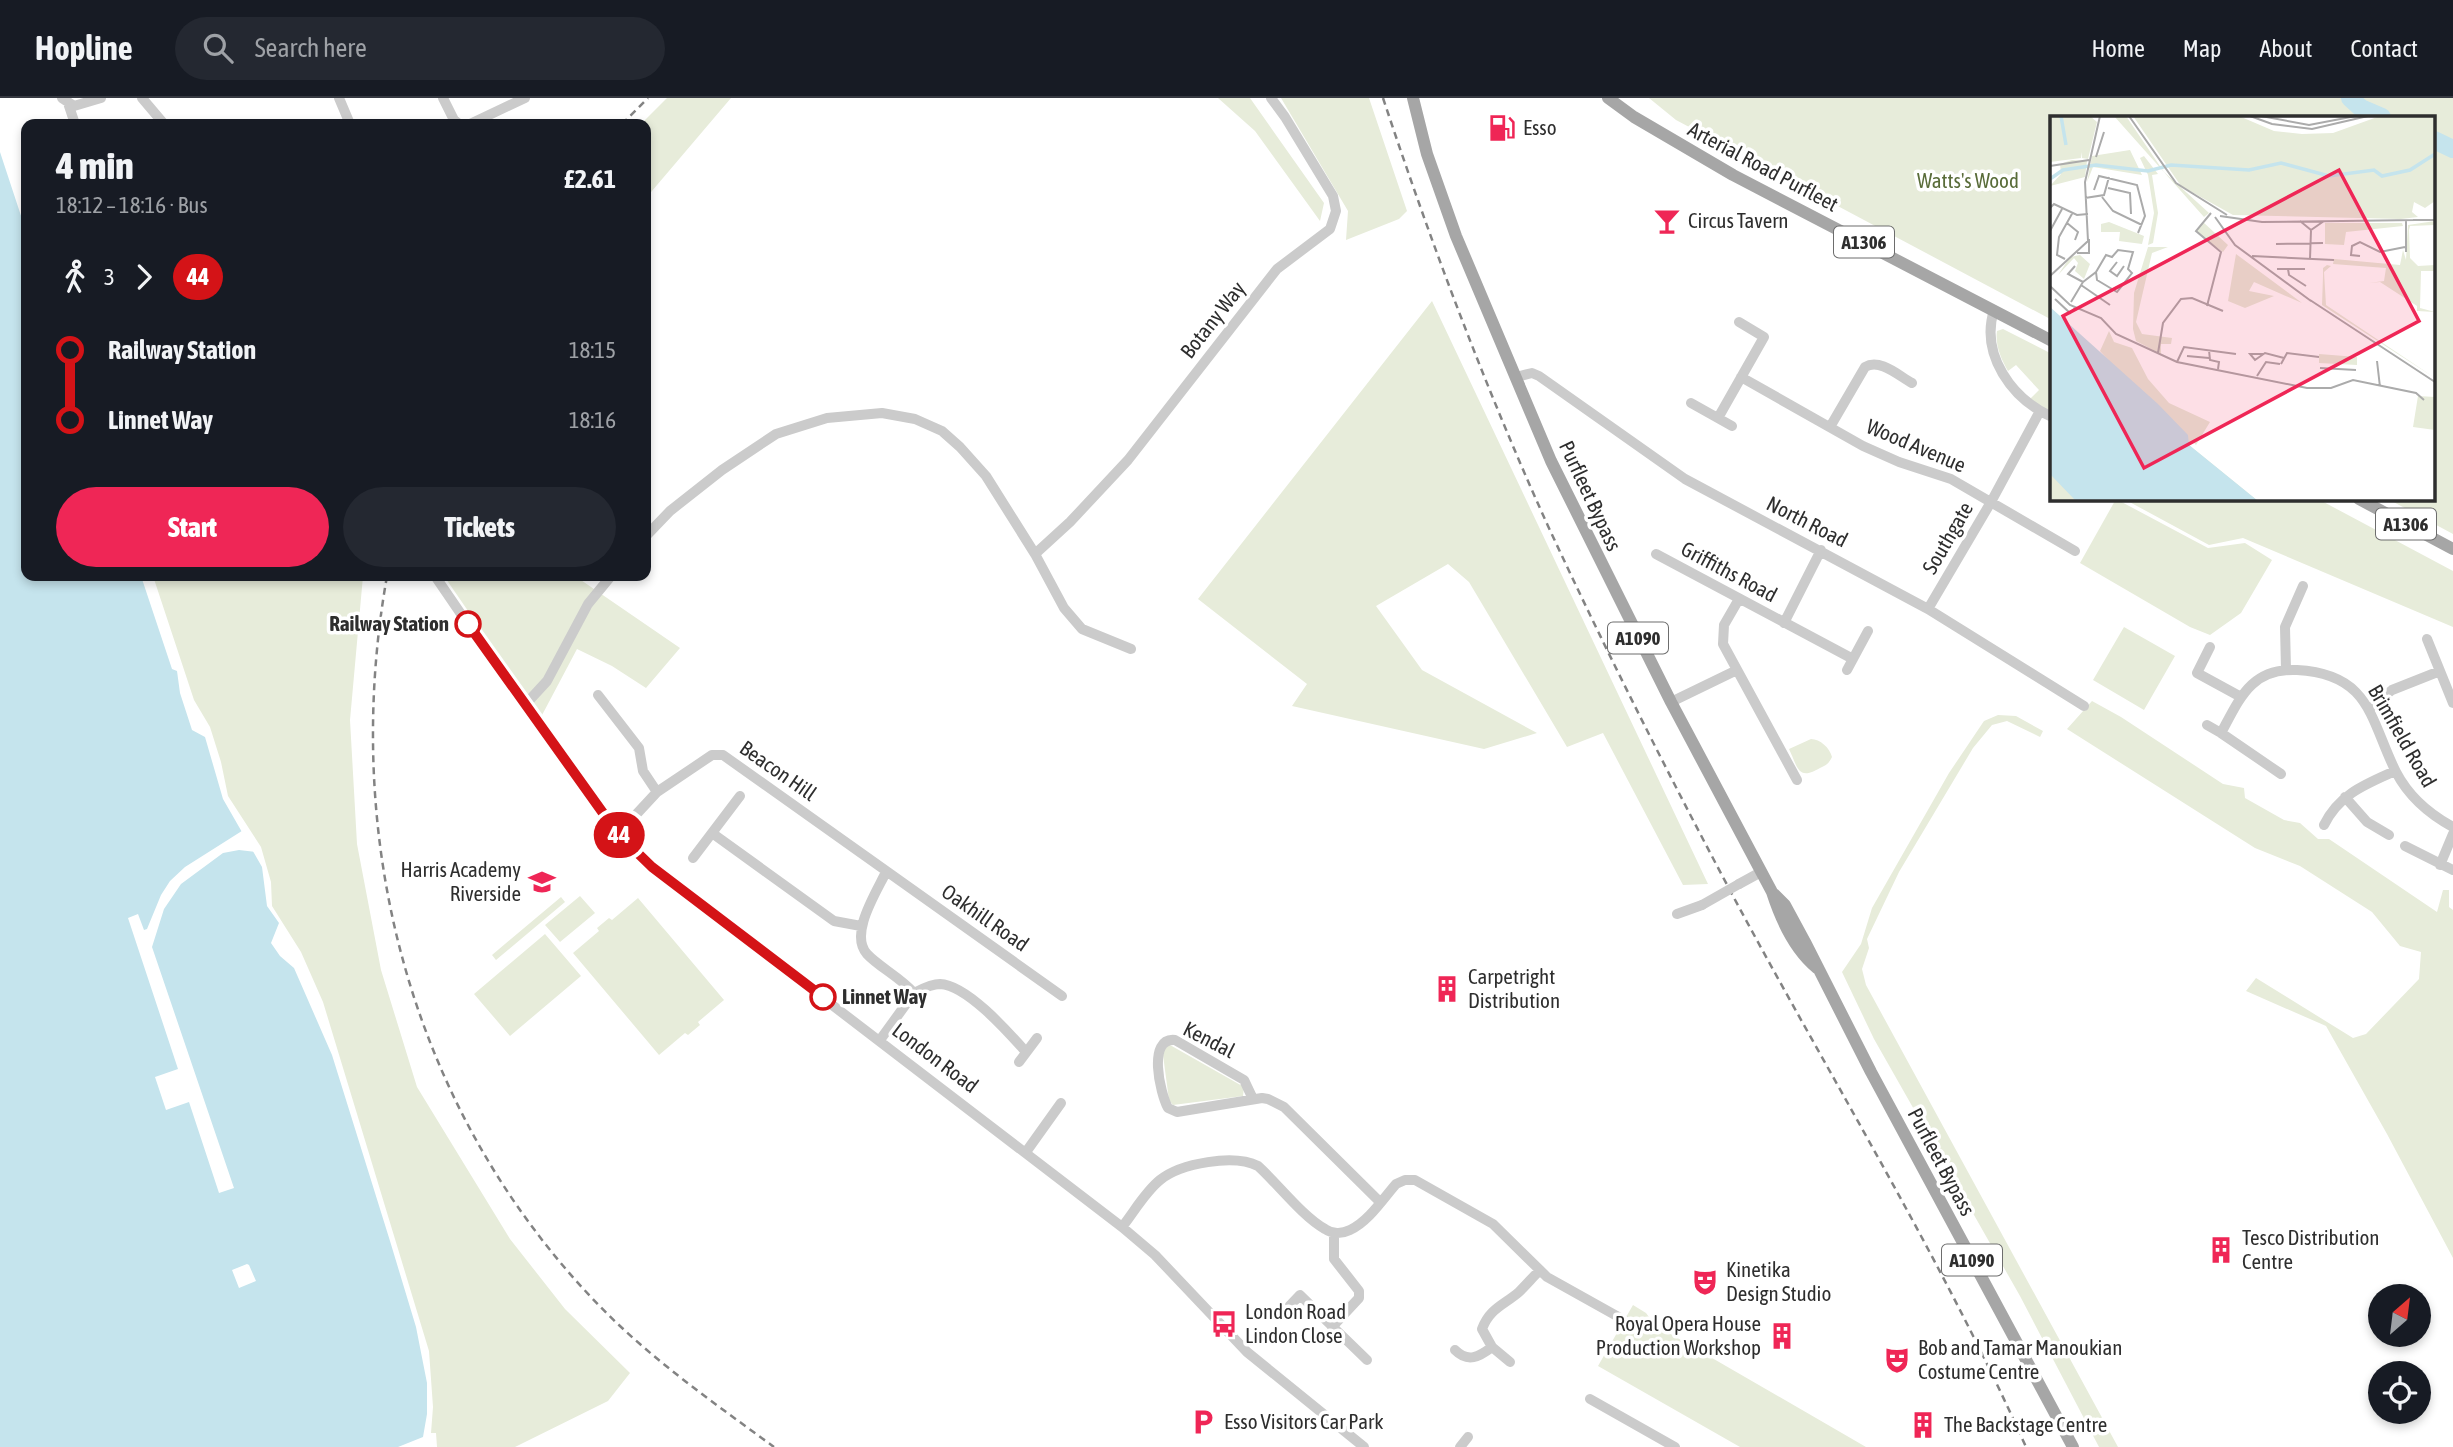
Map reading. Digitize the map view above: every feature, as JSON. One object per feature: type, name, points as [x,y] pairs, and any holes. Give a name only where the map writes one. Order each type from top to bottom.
[{"type":"main road","name":"Purfleet Bypass","points":[[1413,98],[1427,154],[1455,236],[1551,461],[1671,702],[1772,892],[1785,905],[1805,942],[2073,1447]]},
{"type":"main road","name":"Arterial Road Purfleet","points":[[1608,98],[1634,117],[1733,175],[2050,340]]},
{"type":"main road","name":"A1306","points":[[2361,500],[2453,549]]},
{"type":"street","points":[[65,100],[74,106],[101,98]]},
{"type":"street","points":[[142,98],[160,119]]},
{"type":"street","points":[[339,98],[348,119]]},
{"type":"street","points":[[443,98],[454,119]]},
{"type":"street","points":[[480,119],[524,98]]},
{"type":"street","name":"Botany Way","points":[[1035,555],[1128,460],[1277,269],[1330,229],[1336,211],[1333,196],[1272,98]]},
{"type":"street","points":[[65,100],[73,119]]},
{"type":"street","points":[[1994,310],[1990,333],[1998,367],[2021,397],[2050,416]]},
{"type":"street","points":[[1718,418],[1764,337],[1739,322]]},
{"type":"street","points":[[1830,427],[1865,367],[1870,364],[1882,366],[1912,383]]},
{"type":"street","name":"North Road","points":[[1516,377],[1532,373],[1539,376],[1685,479],[1928,610],[2084,706]]},
{"type":"street","name":"Wood Avenue","points":[[1741,377],[1899,462],[1951,479],[2075,551]]},
{"type":"street","points":[[1691,403],[1732,426]]},
{"type":"street","name":"Southgate","points":[[1928,610],[1991,502],[2039,411]]},
{"type":"street","points":[[651,531],[670,511],[722,470],[776,434],[827,418],[882,413],[915,419],[942,431],[986,476],[1064,608],[1082,629],[1132,649]]},
{"type":"street","name":"Griffiths Road","points":[[1784,623],[1821,550]]},
{"type":"street","name":"Griffiths Road","points":[[1656,555],[1853,659]]},
{"type":"street","name":"London Road","points":[[438,581],[524,706],[618,834],[652,867],[1122,1227],[1171,1271],[1247,1352],[1364,1447]]},
{"type":"street","points":[[524,706],[547,681],[588,604],[607,581]]},
{"type":"street","points":[[2286,670],[2285,627],[2304,586]]},
{"type":"street","points":[[1739,599],[1724,625],[1723,644],[1797,780]]},
{"type":"street","points":[[1847,670],[1868,631]]},
{"type":"street","points":[[2427,639],[2453,703]]},
{"type":"street","points":[[2210,647],[2197,673],[2241,697]]},
{"type":"street","points":[[1671,702],[1737,670]]},
{"type":"street","name":"Brimfield Road","points":[[2221,733],[2250,685],[2266,674],[2305,670],[2331,677],[2348,684],[2369,709],[2396,771],[2423,807],[2453,827]]},
{"type":"street","points":[[2369,709],[2392,690],[2440,670]]},
{"type":"street","points":[[598,695],[639,748],[643,771],[657,793]]},
{"type":"street","points":[[2207,725],[2281,774]]},
{"type":"street","name":"Beacon Hill","points":[[618,834],[657,793],[712,755],[723,755],[886,872]]},
{"type":"street","points":[[2324,825],[2345,797],[2357,788],[2396,771]]},
{"type":"street","points":[[693,859],[740,796]]},
{"type":"street","points":[[2345,797],[2367,822],[2389,835]]},
{"type":"street","points":[[712,833],[834,921],[861,926]]},
{"type":"street","points":[[2440,865],[2453,834]]},
{"type":"street","points":[[2405,846],[2453,870]]},
{"type":"street","points":[[886,872],[861,926],[859,940],[866,953],[901,979],[914,993]]},
{"type":"street","name":"Oakhill Road","points":[[886,872],[1062,996]]},
{"type":"street","points":[[1676,914],[1702,905],[1761,872]]},
{"type":"street","points":[[880,1040],[914,993],[944,984],[959,990],[990,1013],[1026,1052]]},
{"type":"street","points":[[1019,1062],[1037,1038]]},
{"type":"street","name":"Kendal","points":[[1253,1099],[1244,1080],[1175,1040],[1167,1040],[1160,1045],[1157,1053],[1158,1065],[1168,1108],[1177,1112],[1253,1099],[1268,1099],[1284,1107],[1380,1202]]},
{"type":"street","points":[[1026,1152],[1061,1103]]},
{"type":"street","points":[[1122,1227],[1160,1180],[1201,1163],[1238,1160],[1258,1166],[1308,1215],[1324,1229],[1334,1233],[1353,1229],[1396,1184],[1415,1180],[1488,1220],[1547,1277],[1624,1320]]},
{"type":"street","points":[[1332,1326],[1359,1298],[1359,1291],[1334,1259],[1334,1233]]},
{"type":"street","points":[[1510,1362],[1492,1347],[1482,1329],[1486,1319],[1540,1270]]},
{"type":"street","points":[[1281,1315],[1300,1295],[1367,1360]]},
{"type":"street","points":[[1455,1350],[1462,1357],[1470,1358],[1477,1357],[1492,1347]]},
{"type":"street","points":[[1590,1399],[1675,1447]]},
{"type":"street","points":[[1460,1447],[1468,1437]]},
{"type":"green space","points":[[667,98],[731,98],[651,192],[651,119],[646,119]]},
{"type":"green space","points":[[1218,98],[1250,98],[1324,203],[1320,221],[1255,131]]},
{"type":"green space","points":[[1281,98],[1369,98],[1407,211],[1399,219],[1346,240],[1348,211]]},
{"type":"green space","name":"Watts's Wood","points":[[1649,98],[2453,98],[2453,534],[2390,500],[2436,500],[2436,116],[2050,116],[2050,319],[1676,120]]},
{"type":"green space","points":[[1432,301],[1708,884],[1683,885],[1603,733],[1567,747],[1469,582],[1448,564],[1376,606],[1422,670],[1537,733],[1484,749],[1292,706],[1307,684],[1198,599]]},
{"type":"green space","points":[[2003,329],[2050,353],[2050,413],[2030,399],[2039,390],[2016,365],[2008,371],[2001,357],[1997,331]]},
{"type":"green space","points":[[2115,500],[2208,548],[2245,543],[2272,560],[2241,613],[2210,635],[2190,627],[2080,563]]},
{"type":"green space","points":[[2126,500],[2320,500],[2453,571],[2453,627],[2243,538],[2209,545]]},
{"type":"green space","points":[[155,581],[363,581],[350,720],[357,844],[381,970],[417,1087],[510,1239],[565,1309],[630,1373],[608,1401],[515,1447],[437,1447],[436,1433],[431,1433],[433,1407],[429,1351],[323,1002],[301,952],[272,906],[271,882],[261,847],[228,796],[210,727],[194,700]]},
{"type":"green space","points":[[447,581],[582,581],[680,648],[646,688],[612,666],[577,649],[541,717]]},
{"type":"green space","points":[[2124,627],[2175,656],[2144,710],[2093,680]]},
{"type":"green space","points":[[2092,701],[2223,784],[2244,788],[2245,798],[2284,820],[2300,823],[2318,839],[2329,839],[2437,912],[2443,890],[2449,890],[2449,907],[2453,910],[2453,1258],[2326,1026],[2246,991],[2256,978],[2353,1038],[2366,1034],[2419,979],[2421,952],[2400,946],[2372,912],[2300,866],[2255,848],[2067,729]]},
{"type":"green space","points":[[1998,715],[2016,716],[2043,731],[2040,737],[2007,721],[1992,725],[1973,748],[1899,872],[1867,939],[1869,948],[1862,969],[1866,985],[2118,1447],[2099,1447],[2020,1296],[1874,1039],[1842,972],[1861,944],[1872,908],[1949,773],[1984,721]]},
{"type":"green space","points":[[1811,739],[1824,745],[1832,757],[1824,766],[1813,772],[1803,773],[1797,767],[1789,749]]},
{"type":"green space","points":[[580,896],[595,913],[560,942],[545,925]]},
{"type":"green space","points":[[561,897],[565,902],[496,960],[492,955]]},
{"type":"green space","points":[[638,898],[724,1000],[698,1022],[700,1025],[688,1035],[685,1033],[659,1055],[573,953],[599,931],[597,928],[609,918],[612,920]]},
{"type":"green space","points":[[545,934],[581,976],[510,1036],[474,994]]},
{"type":"green space","points":[[1166,1045],[1244,1087],[1243,1096],[1173,1105],[1169,1100],[1163,1055]]},
{"type":"green space","points":[[1633,1305],[1646,1313],[1655,1325],[1866,1447],[1740,1447],[1598,1366]]},
{"type":"water","points":[[0,152],[21,216],[21,581],[143,581],[172,669],[177,671],[180,693],[192,730],[205,737],[223,799],[262,867],[267,906],[279,923],[271,943],[280,956],[294,968],[332,1055],[416,1327],[427,1383],[427,1414],[423,1437],[398,1447],[0,1447]]},
{"type":"pier","points":[[245,829],[257,852],[239,850],[223,853],[181,884],[164,909],[152,947],[234,1188],[219,1193],[189,1102],[166,1110],[155,1077],[178,1069],[128,918],[138,914],[144,930],[147,929],[170,881],[185,867]]},
{"type":"pier","points":[[247,1264],[256,1281],[239,1288],[232,1270]]},
{"type":"waterway","points":[[2350,98],[2361,108],[2380,116]]},
{"type":"waterway","points":[[2436,141],[2453,149]]},
{"type":"railway","points":[[627,119],[648,98]]},
{"type":"railway","points":[[1383,98],[1481,368],[1570,573],[1709,850],[1922,1237],[2026,1447]]},
{"type":"railway","points":[[386,581],[375,673],[374,770],[383,866],[403,960],[434,1051],[475,1138],[527,1220],[590,1296],[656,1357],[774,1447]]},
{"type":"bus line","name":"44","points":[[468,624],[618,834],[652,867],[823,997]]},
{"type":"place","name":"Esso","points":[[1502,128]]},
{"type":"place","name":"Circus Tavern","points":[[1667,221]]},
{"type":"place","name":"Railway Station","points":[[468,624]]},
{"type":"place","name":"Harris Academy Riverside","points":[[542,882]]},
{"type":"place","name":"Carpetright Distribution","points":[[1447,989]]},
{"type":"place","name":"Linnet Way","points":[[823,997]]},
{"type":"place","name":"Tesco Distribution Centre","points":[[2221,1250]]},
{"type":"place","name":"Kinetika Design Studio","points":[[1705,1282]]},
{"type":"place","name":"London Road Lindon Close","points":[[1224,1324]]},
{"type":"place","name":"Royal Opera House Production Workshop","points":[[1782,1336]]},
{"type":"place","name":"Bob and Tamar Manoukian Costume Centre","points":[[1897,1360]]},
{"type":"place","name":"Esso Visitors Car Park","points":[[1203,1422]]},
{"type":"place","name":"The Backstage Centre","points":[[1923,1425]]}]
